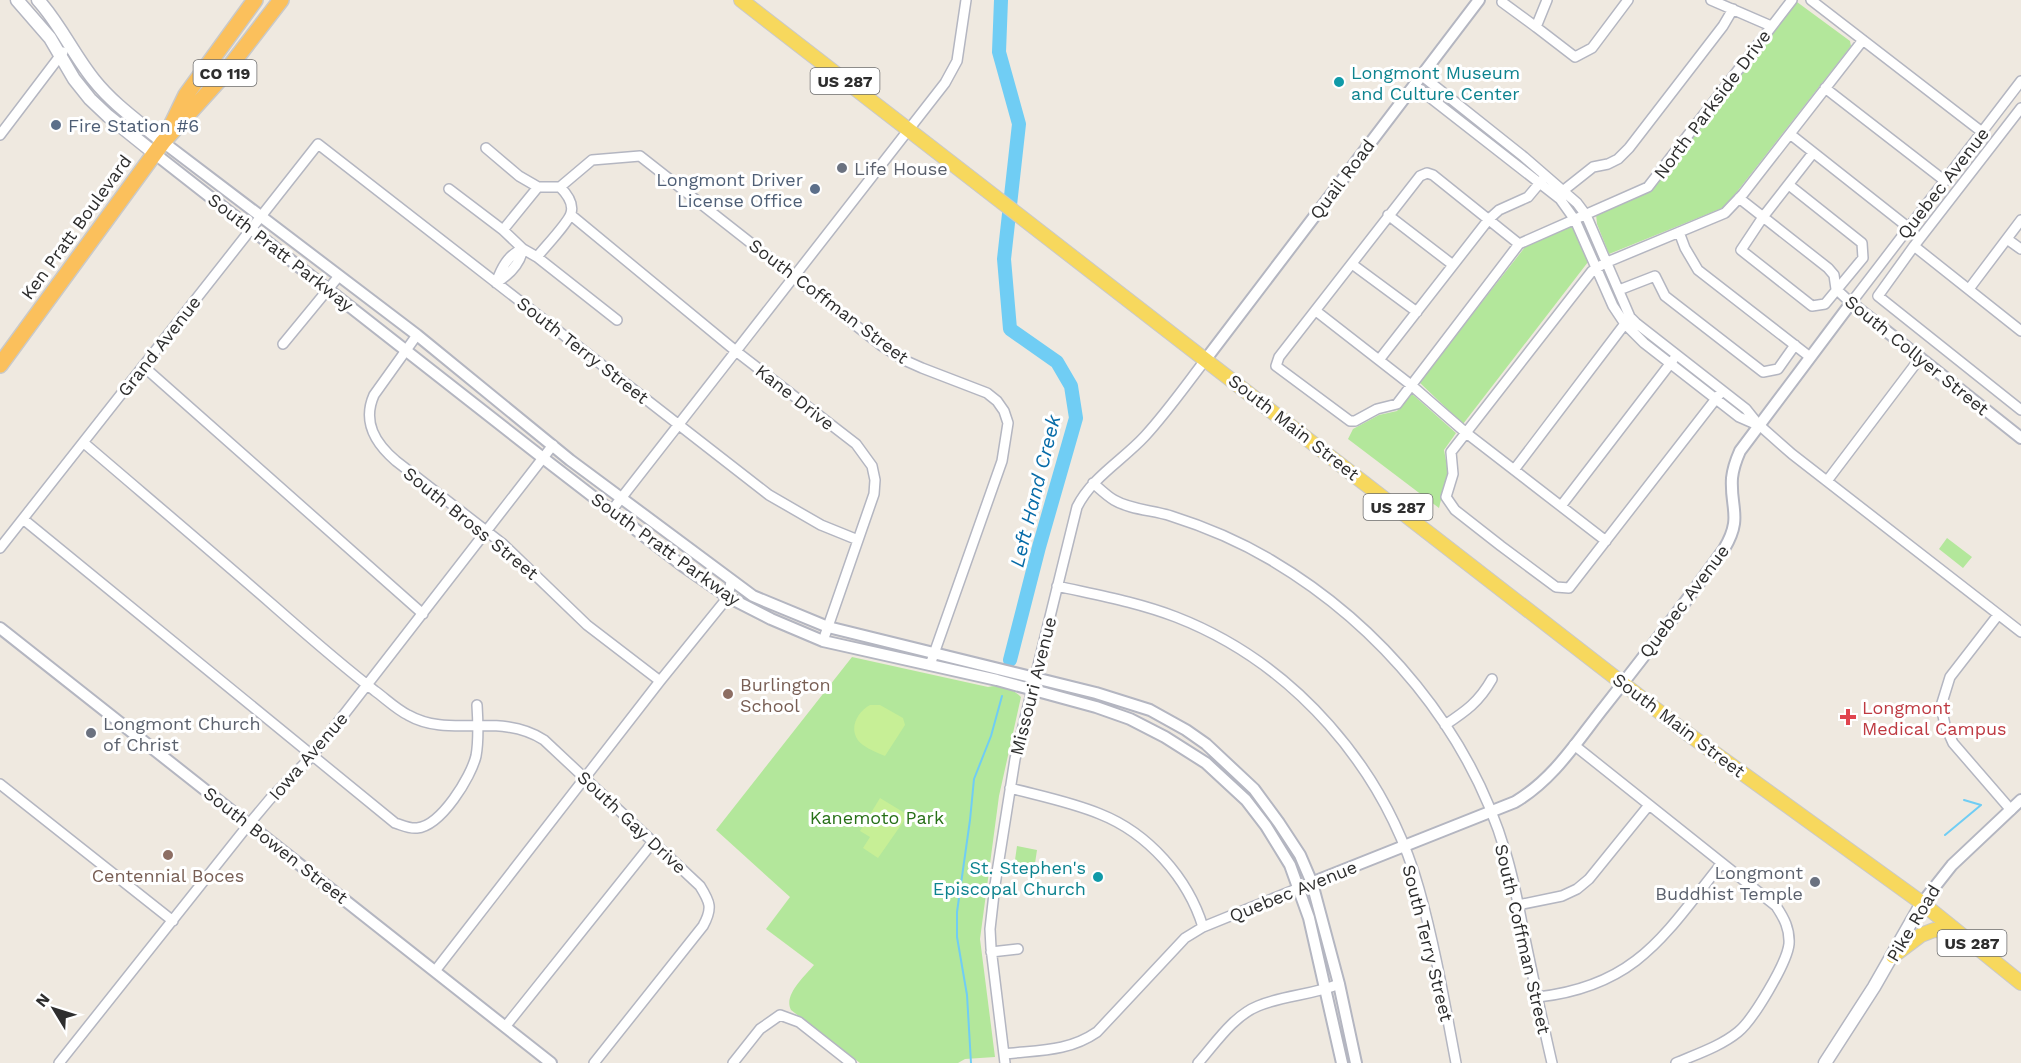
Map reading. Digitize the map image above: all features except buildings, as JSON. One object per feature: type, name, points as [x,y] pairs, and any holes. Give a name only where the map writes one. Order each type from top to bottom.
[{"type":"highway","name":"Ken Pratt Boulevard","points":[[159,147],[186,95],[255,0]]},
{"type":"highway","name":"Ken Pratt Boulevard","points":[[0,365],[159,147],[221,78],[281,0]]},
{"type":"main road","name":"South Pratt Parkway","points":[[17,0],[50,38],[74,79],[90,99],[108,116],[159,147]]},
{"type":"main road","name":"South Pratt Parkway","points":[[38,0],[70,43],[92,78],[159,147]]},
{"type":"main road","name":"South Main Street","points":[[741,0],[1693,738],[1922,903],[2021,983]]},
{"type":"main road","name":"Pike Road","points":[[1825,1063],[1893,956],[1922,903]]},
{"type":"main road","points":[[1893,956],[1921,935],[1934,930],[1958,932]]},
{"type":"street","points":[[612,510],[945,83],[957,61],[966,0]]},
{"type":"street","name":"Quail Road","points":[[1206,359],[1479,0]]},
{"type":"street","points":[[1536,27],[1547,0]]},
{"type":"street","points":[[1502,2],[1575,57],[1592,48],[1628,0]]},
{"type":"street","points":[[1710,0],[1772,26]]},
{"type":"street","name":"North Parkside Drive","points":[[1316,311],[1280,357],[1276,366],[1350,421],[1355,421],[1377,409],[1397,405],[1519,244],[1648,187],[1792,0]]},
{"type":"street","points":[[1811,0],[1982,132]]},
{"type":"street","points":[[1564,190],[1593,167],[1618,159],[1629,148],[1723,26],[1733,9]]},
{"type":"street","points":[[1719,394],[1569,588],[1556,587],[1455,510],[1446,497],[1453,474],[1451,452],[1603,264],[1725,213],[1863,40]]},
{"type":"street","points":[[0,135],[70,43]]},
{"type":"street","points":[[1417,80],[1493,132],[1543,179],[1575,220],[1619,290],[1628,321]]},
{"type":"street","points":[[1417,80],[1486,140],[1543,179],[1564,190],[1586,216],[1603,264],[1613,306],[1628,321],[1643,330],[1674,359],[1719,394],[1746,409],[1758,424],[1827,481],[2021,632]]},
{"type":"street","name":"Quebec Avenue","points":[[1005,1058],[1060,1048],[1083,1041],[1097,1032],[1171,951],[1185,938],[1203,927],[1492,813],[1533,792],[1549,777],[1699,584],[1732,535],[1735,521],[1732,480],[1735,463],[1758,424],[2021,81]]},
{"type":"street","points":[[1825,88],[1945,181]]},
{"type":"street","points":[[2021,108],[1878,296],[2021,410]]},
{"type":"street","points":[[1486,140],[1493,132]]},
{"type":"street","points":[[1790,134],[1909,228]]},
{"type":"street","name":"Grand Avenue","points":[[0,548],[318,144]]},
{"type":"street","name":"South Terry Street","points":[[318,144],[788,507],[821,525],[858,540]]},
{"type":"street","name":"South Pratt Parkway","points":[[159,147],[260,217],[339,276],[622,499],[731,582],[753,596],[828,627],[1096,693],[1150,710],[1206,744],[1254,789],[1300,855],[1312,883],[1339,984],[1356,1063]]},
{"type":"street","name":"South Pratt Parkway","points":[[159,147],[251,228],[543,458],[683,566],[728,597],[771,619],[823,641],[997,680],[1096,707],[1130,719],[1193,753],[1246,800],[1266,826],[1290,865],[1309,918],[1342,1063]]},
{"type":"street","points":[[486,148],[519,176],[538,187],[560,187]]},
{"type":"street","points":[[1789,185],[1862,243],[1863,258],[1824,304],[1812,306],[1741,250],[1763,217],[1813,153]]},
{"type":"street","name":"South Coffman Street","points":[[560,187],[592,160],[640,156],[882,346],[904,360],[987,393],[997,400],[1005,411],[1008,429],[1002,461],[930,665]]},
{"type":"street","points":[[1519,244],[1433,175],[1427,173],[1420,176],[1388,215],[1316,311],[1411,385],[1465,432],[1606,541]]},
{"type":"street","points":[[1379,360],[1489,219],[1499,210],[1528,197],[1543,179]]},
{"type":"street","points":[[503,230],[538,187]]},
{"type":"street","name":"Kane Drive","points":[[560,187],[567,193],[572,204],[572,214],[737,352],[856,444],[873,466],[874,494],[823,641]]},
{"type":"street","points":[[449,189],[503,230],[523,249],[537,257],[617,320]]},
{"type":"street","name":"South Collyer Street","points":[[1739,198],[1828,268],[1834,275],[1836,289],[1851,303],[2021,438]]},
{"type":"street","points":[[537,257],[572,214]]},
{"type":"street","points":[[1388,215],[1453,265]]},
{"type":"street","points":[[1969,289],[2021,220]]},
{"type":"street","points":[[1679,232],[1698,270],[1810,357]]},
{"type":"street","points":[[2007,238],[2021,249]]},
{"type":"street","points":[[1914,246],[2021,331]]},
{"type":"street","points":[[496,283],[507,276],[521,258],[523,249]]},
{"type":"street","points":[[1352,264],[1417,312]]},
{"type":"street","points":[[283,344],[339,276]]},
{"type":"street","points":[[1619,290],[1655,276],[1665,297],[1764,372],[1778,369],[1795,345]]},
{"type":"street","points":[[1515,470],[1628,321]]},
{"type":"street","name":"South Bross Street","points":[[417,336],[374,395],[370,404],[368,417],[370,429],[384,451],[487,531],[587,625],[660,681]]},
{"type":"street","points":[[1827,481],[1920,358]]},
{"type":"street","name":"Missouri Avenue","points":[[1005,1058],[991,952],[990,929],[995,885],[1015,759],[1077,507],[1082,496],[1093,483],[1143,438],[1206,359]]},
{"type":"street","points":[[1560,506],[1674,359]]},
{"type":"street","points":[[143,366],[423,614]]},
{"type":"street","name":"South Gay Drive","points":[[84,443],[368,685],[407,715],[440,726],[478,724],[523,729],[534,734],[544,740],[700,886],[710,905],[708,918],[594,1063]]},
{"type":"street","name":"Iowa Avenue","points":[[59,1063],[249,824],[270,799],[312,757],[553,445]]},
{"type":"street","name":"South Coffman Street","points":[[1093,483],[1120,503],[1170,515],[1215,531],[1247,547],[1322,592],[1383,646],[1410,676],[1445,725],[1492,813],[1506,853],[1552,1063]]},
{"type":"street","points":[[23,519],[395,823],[417,828],[427,826],[436,819],[465,784],[477,752],[477,705]]},
{"type":"street","points":[[435,971],[728,597],[731,582]]},
{"type":"street","name":"South Terry Street","points":[[1057,586],[1136,604],[1176,617],[1228,643],[1265,666],[1294,690],[1340,737],[1383,802],[1419,889],[1456,1063]]},
{"type":"street","points":[[1998,615],[1950,677],[1941,706],[1945,725],[1953,743],[2011,810]]},
{"type":"street","name":"South Bowen Street","points":[[0,628],[551,1063]]},
{"type":"street","points":[[1445,725],[1473,706],[1484,694],[1492,679]]},
{"type":"street","points":[[1574,745],[1776,906],[1785,919],[1789,932],[1786,955],[1748,1022],[1739,1032],[1723,1043],[1676,1063]]},
{"type":"street","points":[[0,784],[173,921]]},
{"type":"street","points":[[1010,789],[1071,803],[1102,814],[1124,826],[1163,858],[1179,878],[1203,927]]},
{"type":"street","name":"Pike Road","points":[[1922,903],[1952,865],[2021,800]]},
{"type":"street","points":[[1518,905],[1563,896],[1577,889],[1589,879],[1649,805]]},
{"type":"street","points":[[505,1027],[653,842]]},
{"type":"street","points":[[1538,997],[1572,991],[1599,982],[1623,971],[1643,957],[1661,940],[1722,863]]},
{"type":"street","points":[[991,952],[1018,950]]},
{"type":"street","points":[[1198,1063],[1243,1014],[1258,1005],[1327,989],[1339,984]]},
{"type":"street","points":[[733,1063],[760,1029],[780,1015],[799,1022],[851,1063]]},
{"type":"green space","points":[[1797,2],[1850,41],[1851,46],[1725,207],[1609,254],[1597,224],[1596,214],[1642,194],[1793,4]]},
{"type":"green space","points":[[1573,226],[1588,262],[1463,424],[1419,382],[1529,242]]},
{"type":"green space","points":[[1411,393],[1456,433],[1444,450],[1448,471],[1439,508],[1348,439],[1353,429],[1379,415],[1397,411]]},
{"type":"green space","points":[[1947,538],[1972,557],[1963,568],[1939,549]]},
{"type":"green space","name":"Kanemoto Park","points":[[852,657],[988,687],[1001,686],[1021,697],[999,796],[980,939],[995,1057],[965,1059],[958,1063],[860,1063],[791,1010],[789,1004],[792,992],[814,965],[766,929],[790,897],[716,830]]},
{"type":"green space","points":[[870,705],[880,705],[903,718],[905,725],[885,756],[863,745],[855,735],[857,718]]},
{"type":"green space","points":[[880,798],[908,815],[878,858],[863,848],[870,837],[860,831]]},
{"type":"green space","points":[[1017,846],[1037,850],[1034,870],[1014,867]]},
{"type":"waterway","name":"Left Hand Creek","points":[[1001,0],[999,52],[1019,124],[1004,259],[1010,329],[1057,362],[1071,386],[1076,418],[1010,660]]},
{"type":"waterway","points":[[971,1063],[967,995],[957,937],[957,912],[974,779],[991,736],[1002,696]]},
{"type":"waterway","points":[[1964,800],[1981,805]]},
{"type":"waterway","points":[[1945,835],[1981,805]]},
{"type":"place","name":"Longmont Museum and Culture Center","points":[[1339,82]]},
{"type":"place","name":"Fire Station #6","points":[[56,125]]},
{"type":"place","name":"Life House","points":[[842,168]]},
{"type":"place","name":"Longmont Driver License Office","points":[[815,189]]},
{"type":"place","name":"Burlington School","points":[[728,694]]},
{"type":"place","name":"Longmont Medical Campus","points":[[1848,717]]},
{"type":"place","name":"Longmont Church of Christ","points":[[91,733]]},
{"type":"place","name":"Centennial Boces","points":[[168,855]]},
{"type":"place","name":"St. Stephen's Episcopal Church","points":[[1098,877]]},
{"type":"place","name":"Longmont Buddhist Temple","points":[[1815,882]]}]
